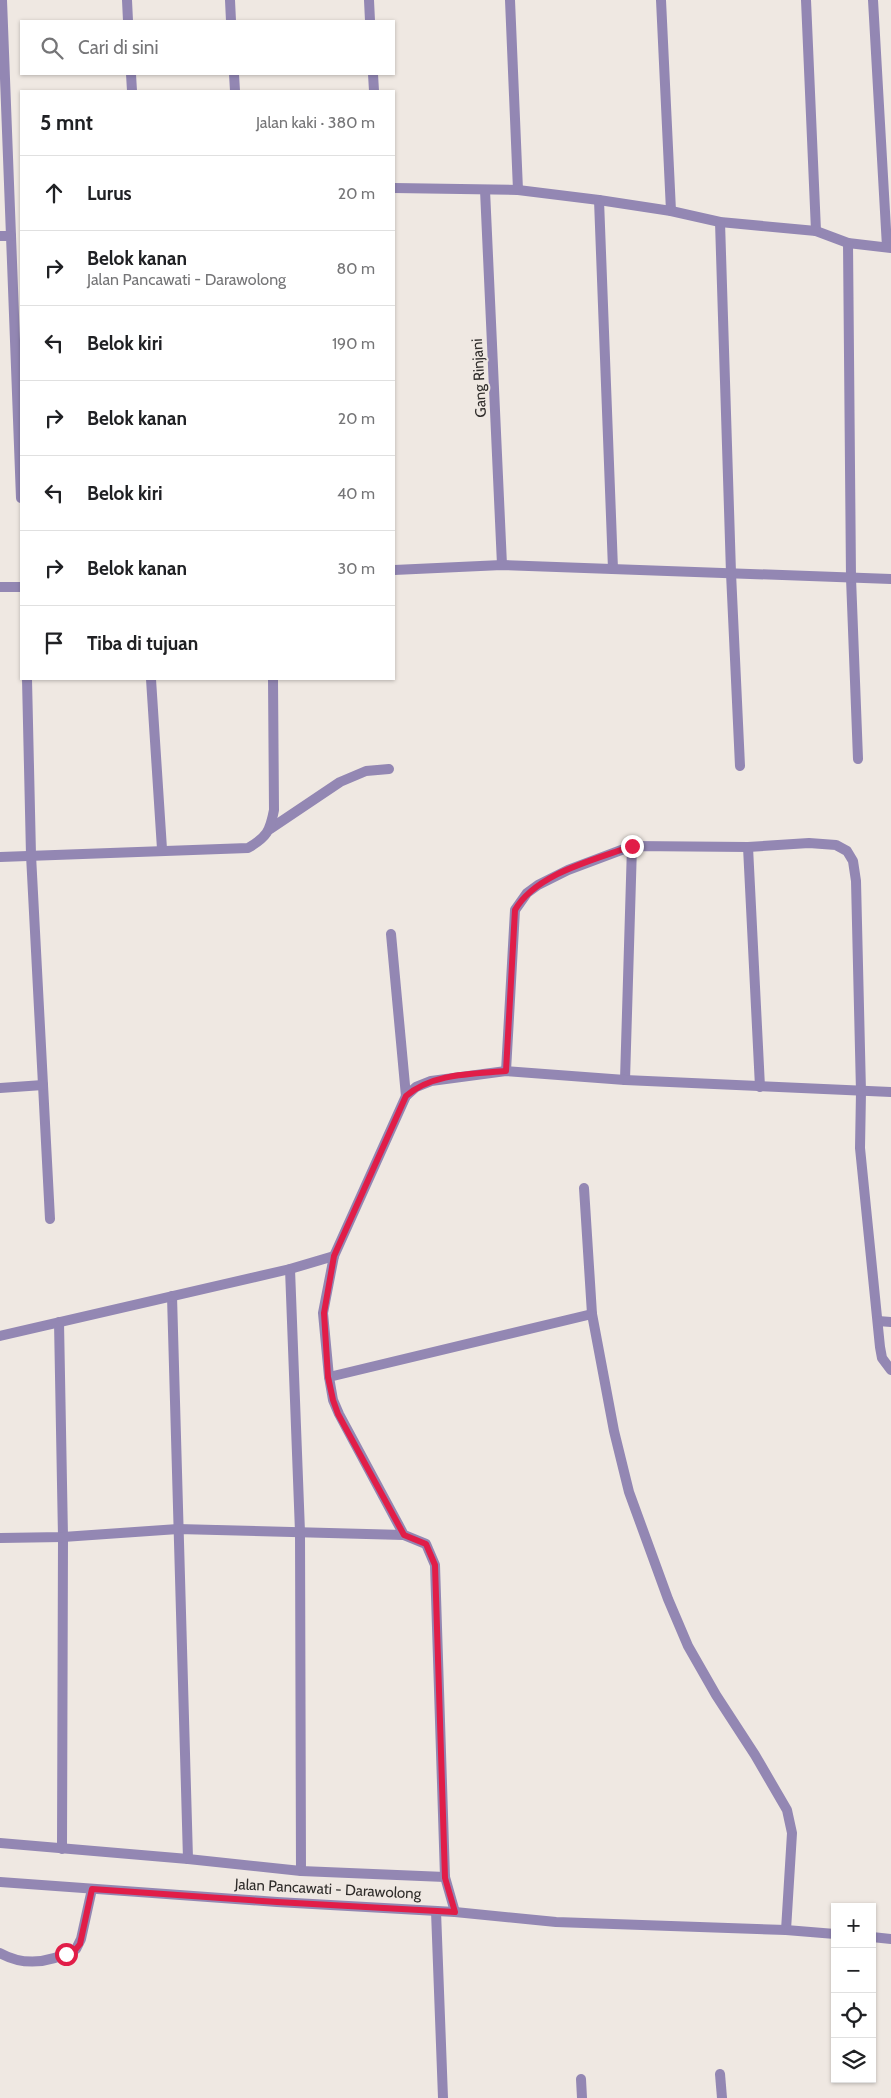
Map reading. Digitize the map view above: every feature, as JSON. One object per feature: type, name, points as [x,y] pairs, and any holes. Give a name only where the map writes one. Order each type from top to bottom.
[{"type":"street","points":[[2,0],[10,190],[5,236],[20,482]]},
{"type":"street","points":[[127,0],[128,20]]},
{"type":"street","points":[[230,0],[231,20]]},
{"type":"street","points":[[369,0],[370,20]]},
{"type":"street","points":[[510,0],[518,190]]},
{"type":"street","points":[[660,0],[671,211]]},
{"type":"street","points":[[806,0],[816,231]]},
{"type":"street","points":[[395,188],[518,190],[671,211],[720,222],[816,231],[848,243],[889,248],[872,0]]},
{"type":"street","points":[[131,75],[132,90]]},
{"type":"street","points":[[234,75],[235,90]]},
{"type":"street","points":[[373,75],[374,90]]},
{"type":"street","points":[[10,190],[20,190]]},
{"type":"street","name":"Gang Rinjani","points":[[485,190],[502,565]]},
{"type":"street","points":[[599,200],[613,569]]},
{"type":"street","points":[[720,222],[731,573],[740,766]]},
{"type":"street","points":[[848,243],[851,578],[858,759]]},
{"type":"street","points":[[395,570],[502,565],[891,579]]},
{"type":"street","points":[[0,587],[20,587]]},
{"type":"street","points":[[27,680],[31,855],[50,1219]]},
{"type":"street","points":[[151,680],[162,849]]},
{"type":"street","points":[[270,829],[274,810],[272,680]]},
{"type":"street","points":[[0,857],[162,849],[248,848],[261,840],[270,829],[340,782],[366,771],[389,769]]},
{"type":"street","points":[[506,1071],[515,910],[526,893],[538,885],[568,870],[632,846],[748,847],[809,843],[836,845],[847,851],[853,861],[856,881],[862,1092],[860,1148],[875,1308],[882,1358],[891,1370]]},
{"type":"street","points":[[625,1080],[632,846]]},
{"type":"street","points":[[748,847],[760,1087]]},
{"type":"street","points":[[390,934],[406,1096]]},
{"type":"street","points":[[404,1535],[338,1414],[328,1377],[324,1313],[334,1256],[406,1096],[416,1087],[431,1081],[506,1071],[625,1080],[891,1092]]},
{"type":"street","points":[[0,1088],[43,1085]]},
{"type":"street","points":[[584,1188],[592,1314],[614,1431],[629,1492],[668,1599],[688,1646],[787,1810],[792,1833],[786,1930]]},
{"type":"street","points":[[0,1336],[290,1269],[334,1256]]},
{"type":"street","points":[[290,1269],[300,1532],[301,1871]]},
{"type":"street","points":[[172,1296],[188,1859]]},
{"type":"street","points":[[328,1377],[592,1314]]},
{"type":"street","points":[[59,1322],[63,1537],[62,1849]]},
{"type":"street","points":[[878,1322],[891,1322]]},
{"type":"street","points":[[0,1538],[63,1537],[178,1529],[404,1535],[426,1544],[435,1565],[445,1878],[455,1912]]},
{"type":"street","points":[[0,1843],[301,1871],[445,1878]]},
{"type":"street","name":"Jalan Pancawati - Darawolong","points":[[0,1882],[277,1902],[455,1912],[556,1922],[786,1930],[831,1934]]},
{"type":"street","points":[[0,1953],[7,1957],[28,1962],[46,1961],[76,1949],[81,1939],[92,1889]]},
{"type":"street","points":[[436,1911],[443,2098]]},
{"type":"street","points":[[876,1937],[891,1939]]},
{"type":"street","points":[[720,2074],[722,2098]]},
{"type":"street","points":[[581,2079],[582,2098]]},
{"type":"route","points":[[66,1954],[76,1949],[80,1944],[92,1889],[455,1912],[445,1878],[435,1565],[426,1544],[404,1535],[338,1414],[328,1377],[324,1313],[334,1256],[406,1096],[416,1087],[431,1081],[506,1071],[515,910],[519,902],[526,893],[538,885],[568,870],[632,846]]}]
